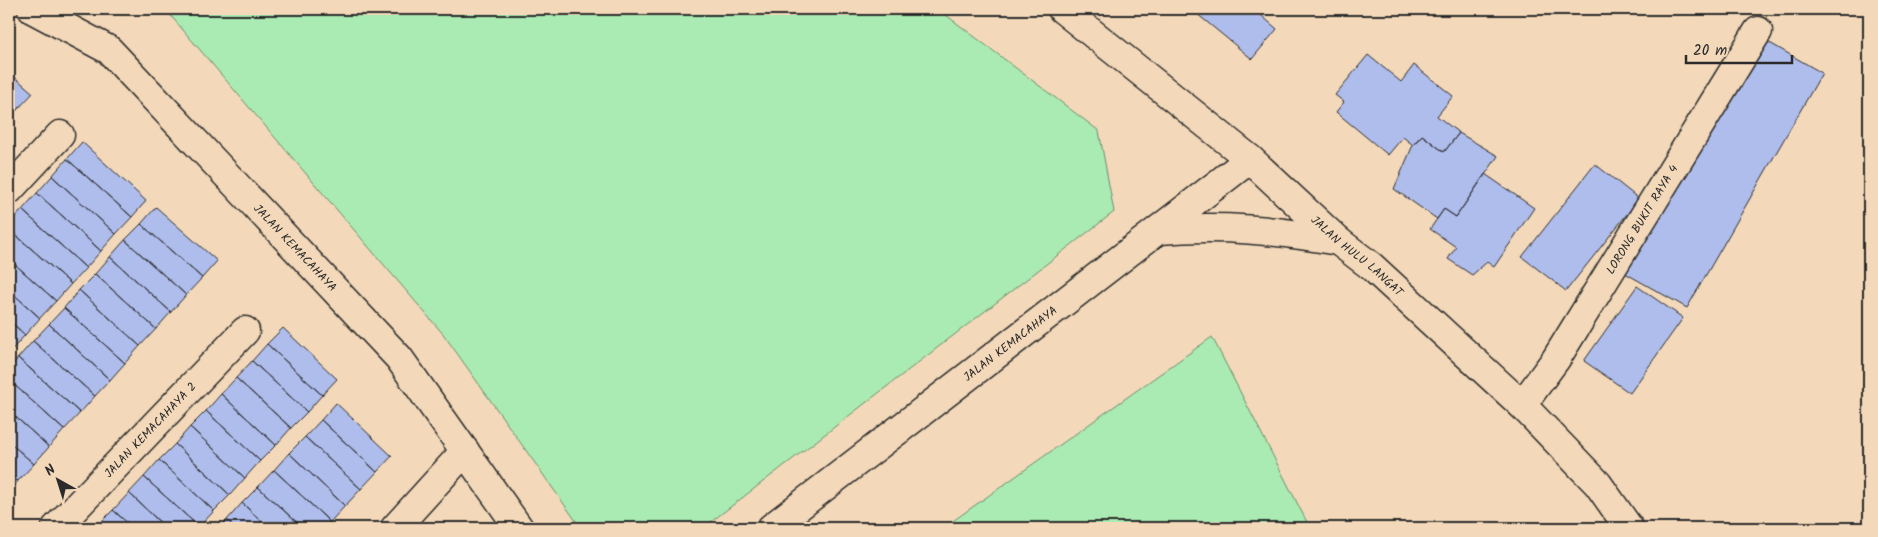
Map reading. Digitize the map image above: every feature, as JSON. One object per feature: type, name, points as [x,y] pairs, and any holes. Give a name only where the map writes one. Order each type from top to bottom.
[{"type":"street","name":"JALAN KEMACAHAYA","points":[[32,9],[109,50],[399,358],[519,528]]},
{"type":"street","name":"JALAN HULU LANGAT","points":[[1062,9],[1250,159],[1338,241],[1371,266],[1522,405],[1598,484],[1629,528]]},
{"type":"street","name":"LORONG BUKIT RAYA 4","points":[[1522,405],[1556,359],[1758,31]]},
{"type":"street","points":[[9,190],[60,135]]},
{"type":"street","name":"JALAN KEMACAHAYA","points":[[771,528],[1250,159]]},
{"type":"street","points":[[1159,230],[1204,226],[1246,228],[1281,231],[1338,241]]},
{"type":"street","name":"JALAN KEMACAHAYA 2","points":[[56,528],[245,331]]},
{"type":"street","points":[[395,528],[465,452]]},
{"type":"green space","points":[[165,9],[938,9],[1099,131],[1114,212],[703,528],[581,528],[444,335]]},
{"type":"green space","points":[[1212,337],[1310,528],[943,528]]},
{"type":"building","points":[[1191,9],[1254,9],[1277,29],[1252,59]]},
{"type":"building","points":[[1761,38],[1822,73],[1687,308],[1625,273]]},
{"type":"building","points":[[1368,55],[1401,82],[1414,65],[1453,96],[1437,116],[1459,133],[1444,152],[1422,135],[1413,145],[1403,137],[1388,155],[1336,112],[1344,102],[1335,95]]},
{"type":"building","points":[[9,72],[33,93],[17,110],[9,102]]},
{"type":"building","points":[[9,102],[17,110],[9,119]]},
{"type":"building","points":[[1459,133],[1498,156],[1456,217],[1444,209],[1437,219],[1394,189],[1413,145],[1422,135],[1444,152]]},
{"type":"building","points":[[82,142],[146,201],[132,217],[67,159]]},
{"type":"building","points":[[67,159],[132,217],[116,234],[52,176]]},
{"type":"building","points":[[1595,164],[1639,199],[1566,291],[1522,257]]},
{"type":"building","points":[[1485,174],[1534,208],[1494,267],[1487,262],[1472,275],[1448,259],[1456,247],[1430,229],[1444,209],[1456,217]]},
{"type":"building","points":[[52,176],[116,234],[101,251],[37,193]]},
{"type":"building","points":[[37,193],[101,251],[86,268],[22,210]]},
{"type":"building","points":[[156,207],[217,261],[202,278],[141,224]]},
{"type":"building","points":[[22,210],[86,268],[71,284],[9,229],[9,224]]},
{"type":"building","points":[[141,224],[202,278],[186,295],[125,240]]},
{"type":"building","points":[[9,229],[71,284],[56,301],[9,259]]},
{"type":"building","points":[[125,240],[186,295],[171,312],[110,257]]},
{"type":"building","points":[[110,257],[171,312],[156,329],[95,274]]},
{"type":"building","points":[[9,259],[56,301],[40,318],[9,290]]},
{"type":"building","points":[[95,274],[156,329],[140,346],[79,290]]},
{"type":"building","points":[[1637,286],[1683,318],[1630,393],[1584,361]]},
{"type":"building","points":[[9,290],[40,318],[25,335],[9,320]]},
{"type":"building","points":[[79,290],[140,346],[125,363],[64,308]]},
{"type":"building","points":[[64,308],[125,363],[110,380],[49,324]]},
{"type":"building","points":[[9,320],[25,335],[10,352],[9,351]]},
{"type":"building","points":[[49,324],[110,380],[95,396],[33,341]]},
{"type":"building","points":[[283,328],[337,379],[322,395],[267,344]]},
{"type":"building","points":[[33,341],[95,396],[80,413],[18,358]]},
{"type":"building","points":[[267,344],[322,395],[307,412],[252,361]]},
{"type":"building","points":[[18,358],[80,413],[64,430],[9,380],[9,369]]},
{"type":"building","points":[[252,361],[307,412],[291,428],[236,378]]},
{"type":"building","points":[[236,378],[291,428],[276,445],[221,394]]},
{"type":"building","points":[[9,380],[64,430],[49,447],[9,411]]},
{"type":"building","points":[[221,394],[276,445],[260,461],[206,411]]},
{"type":"building","points":[[336,403],[392,456],[377,472],[321,420]]},
{"type":"building","points":[[9,411],[49,447],[34,464],[9,442]]},
{"type":"building","points":[[206,411],[260,461],[245,478],[190,427]]},
{"type":"building","points":[[321,420],[377,472],[361,489],[305,437]]},
{"type":"building","points":[[190,427],[245,478],[230,495],[175,444]]},
{"type":"building","points":[[305,437],[361,489],[345,506],[289,453]]},
{"type":"building","points":[[9,442],[34,464],[18,481],[9,472]]},
{"type":"building","points":[[175,444],[230,495],[214,511],[159,460]]},
{"type":"building","points":[[289,453],[345,506],[330,522],[274,470]]},
{"type":"building","points":[[159,460],[214,511],[199,527],[144,477]]},
{"type":"building","points":[[274,470],[330,522],[324,528],[303,528],[258,487]]},
{"type":"building","points":[[9,472],[18,481],[9,492]]},
{"type":"building","points":[[144,477],[199,527],[166,528],[129,493]]},
{"type":"building","points":[[258,487],[303,528],[269,528],[242,503]]},
{"type":"building","points":[[129,493],[166,528],[133,528],[113,510]]},
{"type":"building","points":[[242,503],[269,528],[235,528],[227,520]]},
{"type":"building","points":[[113,510],[133,528],[100,528],[97,526]]},
{"type":"building","points":[[227,520],[235,528],[219,528]]}]
